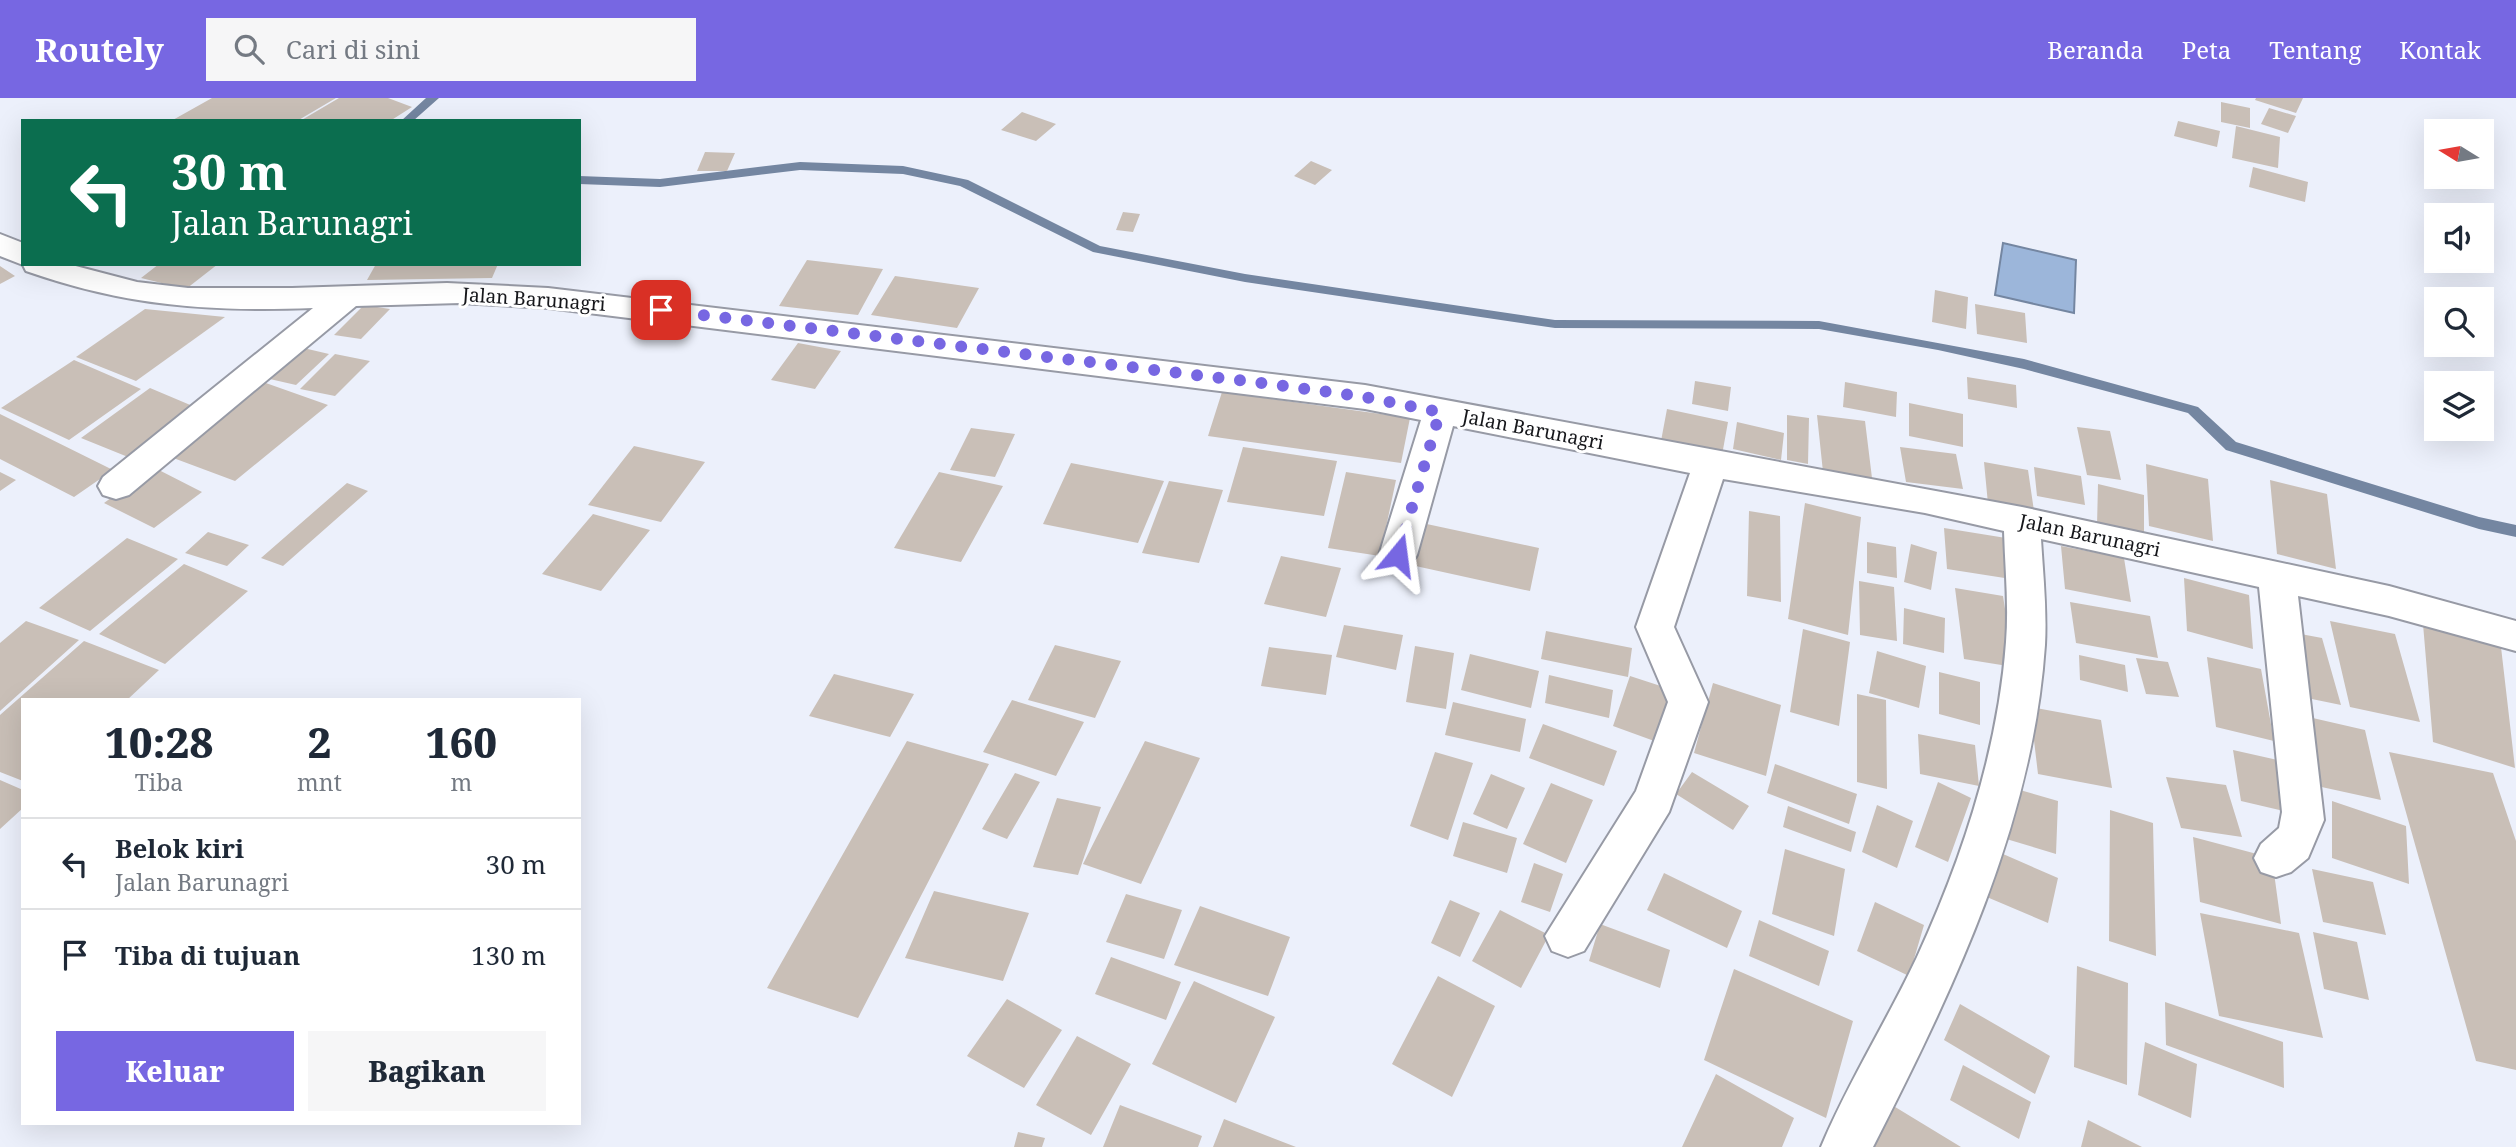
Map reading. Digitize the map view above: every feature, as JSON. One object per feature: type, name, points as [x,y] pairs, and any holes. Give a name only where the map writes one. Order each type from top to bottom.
[{"type":"street","points":[[0,243],[21,255]]},
{"type":"street","name":"Jalan Barunagri","points":[[42,266],[77,280],[124,291],[181,298],[279,300],[495,294],[661,310],[1365,397],[1710,464],[1924,500],[2022,520],[2389,601],[2516,636]]},
{"type":"street","points":[[116,486],[348,296]]},
{"type":"street","points":[[1398,555],[1440,412]]},
{"type":"street","points":[[1569,936],[1654,799],[1688,702],[1654,628],[1710,464]]},
{"type":"street","points":[[1846,1147],[1912,1021],[1962,911],[1993,810],[2016,712],[2025,656],[2022,520]]},
{"type":"street","points":[[2276,858],[2294,846],[2302,832],[2277,576]]},
{"type":"water","points":[[2003,243],[2076,260],[2074,313],[1995,295]]},
{"type":"building","points":[[212,98],[336,98],[300,119],[175,119]]},
{"type":"building","points":[[339,98],[388,98],[412,107],[393,119],[303,119]]},
{"type":"building","points":[[2303,98],[2296,113],[2255,100]]},
{"type":"building","points":[[2221,102],[2250,108],[2250,128],[2221,122]]},
{"type":"building","points":[[2269,108],[2296,116],[2288,133],[2261,124]]},
{"type":"building","points":[[1022,112],[1056,124],[1036,141],[1001,130]]},
{"type":"building","points":[[2178,121],[2220,131],[2217,147],[2174,136]]},
{"type":"building","points":[[2236,126],[2280,137],[2278,168],[2232,158]]},
{"type":"building","points":[[705,152],[735,153],[727,171],[697,171]]},
{"type":"building","points":[[1311,161],[1332,170],[1315,185],[1294,176]]},
{"type":"building","points":[[2253,167],[2308,182],[2305,202],[2249,187]]},
{"type":"building","points":[[1123,212],[1140,214],[1133,232],[1116,230]]},
{"type":"building","points":[[807,260],[883,269],[858,315],[779,306]]},
{"type":"building","points":[[0,266],[15,276],[0,284]]},
{"type":"building","points":[[156,266],[215,266],[186,289],[141,278]]},
{"type":"building","points":[[375,266],[497,266],[492,278],[367,280]]},
{"type":"building","points":[[895,276],[979,288],[957,328],[871,315]]},
{"type":"building","points":[[1935,290],[1968,297],[1966,329],[1932,322]]},
{"type":"building","points":[[1975,304],[2025,313],[2027,343],[1977,334]]},
{"type":"building","points":[[364,305],[390,309],[361,339],[334,335]]},
{"type":"building","points":[[145,309],[225,317],[136,381],[76,357]]},
{"type":"building","points":[[798,343],[841,351],[815,389],[771,380]]},
{"type":"building","points":[[295,346],[329,354],[296,385],[261,377]]},
{"type":"building","points":[[335,354],[370,361],[335,396],[300,389]]},
{"type":"building","points":[[74,360],[141,389],[69,440],[1,408]]},
{"type":"building","points":[[1967,377],[2016,385],[2017,408],[1968,399]]},
{"type":"building","points":[[1695,381],[1731,387],[1728,411],[1692,404]]},
{"type":"building","points":[[263,382],[328,405],[235,481],[168,456]]},
{"type":"building","points":[[1845,382],[1897,392],[1896,417],[1843,407]]},
{"type":"building","points":[[150,388],[195,407],[128,457],[81,438]]},
{"type":"building","points":[[1222,392],[1410,418],[1401,463],[1208,436]]},
{"type":"building","points":[[1909,403],[1963,414],[1963,447],[1909,436]]},
{"type":"building","points":[[1667,409],[1728,422],[1722,455],[1661,441]]},
{"type":"building","points":[[0,414],[113,470],[74,497],[0,459]]},
{"type":"building","points":[[1787,415],[1809,418],[1808,464],[1787,460]]},
{"type":"building","points":[[1817,415],[1865,421],[1872,478],[1823,472]]},
{"type":"building","points":[[1737,422],[1784,433],[1781,460],[1733,449]]},
{"type":"building","points":[[2077,427],[2110,431],[2121,480],[2087,475]]},
{"type":"building","points":[[971,428],[1015,434],[995,477],[950,470]]},
{"type":"building","points":[[634,446],[705,462],[661,522],[588,505]]},
{"type":"building","points":[[1243,447],[1337,461],[1324,516],[1227,502]]},
{"type":"building","points":[[1900,447],[1956,454],[1963,489],[1906,482]]},
{"type":"building","points":[[1984,462],[2028,470],[2034,511],[1988,504]]},
{"type":"building","points":[[1071,463],[1164,481],[1138,543],[1043,524]]},
{"type":"building","points":[[2146,464],[2208,479],[2213,541],[2149,526]]},
{"type":"building","points":[[153,467],[202,492],[154,528],[104,503]]},
{"type":"building","points":[[2034,467],[2081,476],[2085,505],[2037,496]]},
{"type":"building","points":[[0,472],[16,480],[0,491]]},
{"type":"building","points":[[939,472],[1003,486],[961,562],[894,548]]},
{"type":"building","points":[[1346,472],[1396,480],[1380,556],[1328,548]]},
{"type":"building","points":[[2270,480],[2327,494],[2336,569],[2277,554]]},
{"type":"building","points":[[1169,481],[1223,490],[1199,563],[1142,553]]},
{"type":"building","points":[[347,483],[368,491],[283,566],[261,558]]},
{"type":"building","points":[[2098,484],[2144,495],[2144,538],[2097,526]]},
{"type":"building","points":[[1805,503],[1861,517],[1848,635],[1788,619]]},
{"type":"building","points":[[1749,511],[1780,516],[1781,602],[1747,596]]},
{"type":"building","points":[[593,514],[650,530],[601,591],[542,574]]},
{"type":"building","points":[[1422,523],[1539,548],[1530,591],[1411,565]]},
{"type":"building","points":[[1944,528],[2006,538],[2011,579],[1947,569]]},
{"type":"building","points":[[208,532],[249,545],[227,566],[185,553]]},
{"type":"building","points":[[127,538],[178,559],[90,631],[39,608]]},
{"type":"building","points":[[1867,542],[1896,547],[1897,578],[1867,573]]},
{"type":"building","points":[[1911,544],[1937,552],[1931,590],[1904,582]]},
{"type":"building","points":[[2061,546],[2124,558],[2131,602],[2065,589]]},
{"type":"building","points":[[1281,556],[1341,568],[1326,617],[1264,604]]},
{"type":"building","points":[[184,564],[248,591],[165,664],[99,634]]},
{"type":"building","points":[[2184,578],[2249,595],[2253,649],[2187,631]]},
{"type":"building","points":[[1859,581],[1894,587],[1897,641],[1860,635]]},
{"type":"building","points":[[1955,588],[2003,596],[2014,667],[1964,659]]},
{"type":"building","points":[[2070,602],[2150,616],[2158,658],[2076,643]]},
{"type":"building","points":[[1904,608],[1945,618],[1944,653],[1903,644]]},
{"type":"building","points":[[26,621],[79,640],[0,711],[0,643]]},
{"type":"building","points":[[2330,621],[2395,634],[2420,722],[2350,707]]},
{"type":"building","points":[[2423,624],[2501,647],[2515,768],[2433,742]]},
{"type":"building","points":[[1344,625],[1403,635],[1396,670],[1336,657]]},
{"type":"building","points":[[1803,629],[1850,642],[1839,726],[1790,712]]},
{"type":"building","points":[[1546,631],[1632,648],[1628,677],[1541,659]]},
{"type":"building","points":[[2290,632],[2322,638],[2341,705],[2307,698]]},
{"type":"building","points":[[84,641],[159,670],[129,698],[21,698],[21,780],[0,772],[0,715]]},
{"type":"building","points":[[1055,645],[1121,661],[1095,718],[1028,700]]},
{"type":"building","points":[[1415,646],[1454,653],[1446,709],[1406,702]]},
{"type":"building","points":[[1269,647],[1332,655],[1326,695],[1261,686]]},
{"type":"building","points":[[1877,651],[1926,666],[1919,708],[1869,693]]},
{"type":"building","points":[[1470,654],[1539,671],[1531,708],[1461,690]]},
{"type":"building","points":[[2079,655],[2125,665],[2128,692],[2080,680]]},
{"type":"building","points":[[2207,657],[2261,669],[2274,741],[2216,727]]},
{"type":"building","points":[[2136,658],[2168,662],[2179,697],[2146,694]]},
{"type":"building","points":[[1939,672],[1980,682],[1980,725],[1939,714]]},
{"type":"building","points":[[834,674],[914,694],[890,737],[809,716]]},
{"type":"building","points":[[1549,675],[1613,690],[1609,718],[1545,703]]},
{"type":"building","points":[[1630,676],[1673,690],[1657,742],[1613,726]]},
{"type":"building","points":[[1713,683],[1781,705],[1766,776],[1694,753]]},
{"type":"building","points":[[1857,694],[1886,700],[1887,789],[1857,782]]},
{"type":"building","points":[[1012,700],[1084,722],[1056,776],[983,752]]},
{"type":"building","points":[[1453,702],[1526,719],[1520,752],[1445,735]]},
{"type":"building","points":[[2030,707],[2101,720],[2112,788],[2038,774]]},
{"type":"building","points":[[2304,716],[2365,730],[2381,800],[2317,786]]},
{"type":"building","points":[[1543,724],[1617,751],[1604,786],[1529,758]]},
{"type":"building","points":[[1918,734],[1975,745],[1979,786],[1920,774]]},
{"type":"building","points":[[907,741],[989,764],[858,1018],[767,988]]},
{"type":"building","points":[[1145,741],[1200,758],[1141,884],[1083,864]]},
{"type":"building","points":[[2233,750],[2282,761],[2292,813],[2241,801]]},
{"type":"building","points":[[1435,752],[1473,763],[1448,840],[1410,826]]},
{"type":"building","points":[[2389,752],[2493,773],[2516,841],[2516,1070],[2476,1061]]},
{"type":"building","points":[[1775,764],[1857,794],[1849,824],[1767,793]]},
{"type":"building","points":[[1692,772],[1749,806],[1733,830],[1676,794]]},
{"type":"building","points":[[1015,773],[1040,782],[1007,839],[982,829]]},
{"type":"building","points":[[1491,774],[1525,788],[1507,829],[1473,814]]},
{"type":"building","points":[[2166,777],[2226,785],[2242,837],[2181,828]]},
{"type":"building","points":[[0,780],[21,789],[21,810],[0,829]]},
{"type":"building","points":[[1938,782],[1971,798],[1948,862],[1915,847]]},
{"type":"building","points":[[1551,783],[1593,800],[1566,863],[1523,844]]},
{"type":"building","points":[[2006,786],[2058,801],[2056,854],[2003,838]]},
{"type":"building","points":[[1057,798],[1101,807],[1078,875],[1033,867]]},
{"type":"building","points":[[2332,801],[2406,826],[2409,884],[2332,858]]},
{"type":"building","points":[[1877,805],[1913,821],[1897,868],[1862,852]]},
{"type":"building","points":[[1788,806],[1856,832],[1851,852],[1783,827]]},
{"type":"building","points":[[2110,810],[2153,823],[2156,956],[2109,941]]},
{"type":"building","points":[[1463,822],[1517,838],[1507,873],[1453,856]]},
{"type":"building","points":[[2193,837],[2272,858],[2281,924],[2200,902]]},
{"type":"building","points":[[1987,847],[2058,878],[2048,923],[1975,892]]},
{"type":"building","points":[[1785,849],[1845,869],[1834,936],[1772,914]]},
{"type":"building","points":[[1534,863],[1563,874],[1550,912],[1521,902]]},
{"type":"building","points":[[2312,869],[2373,882],[2386,935],[2323,922]]},
{"type":"building","points":[[1664,873],[1742,911],[1727,948],[1647,910]]},
{"type":"building","points":[[934,891],[1029,913],[1003,981],[905,958]]},
{"type":"building","points":[[1126,894],[1182,910],[1164,959],[1106,942]]},
{"type":"building","points":[[1450,900],[1480,913],[1460,957],[1431,943]]},
{"type":"building","points":[[1875,902],[1924,925],[1909,976],[1857,951]]},
{"type":"building","points":[[1200,906],[1290,937],[1268,996],[1174,965]]},
{"type":"building","points":[[1500,910],[1549,935],[1521,988],[1472,961]]},
{"type":"building","points":[[2200,913],[2299,933],[2323,1038],[2219,1016]]},
{"type":"building","points":[[1759,920],[1829,951],[1819,986],[1749,956]]},
{"type":"building","points":[[1600,924],[1670,950],[1660,988],[1589,961]]},
{"type":"building","points":[[2313,932],[2357,942],[2369,1000],[2324,989]]},
{"type":"building","points":[[1111,957],[1181,982],[1166,1020],[1095,994]]},
{"type":"building","points":[[2077,966],[2128,983],[2127,1085],[2074,1067]]},
{"type":"building","points":[[1734,969],[1853,1021],[1826,1118],[1704,1060]]},
{"type":"building","points":[[1438,976],[1495,1006],[1452,1097],[1392,1064]]},
{"type":"building","points":[[1194,981],[1275,1017],[1236,1103],[1152,1064]]},
{"type":"building","points":[[1007,999],[1062,1030],[1024,1088],[967,1056]]},
{"type":"building","points":[[2165,1002],[2283,1042],[2284,1088],[2166,1045]]},
{"type":"building","points":[[1960,1004],[2050,1056],[2035,1094],[1944,1040]]},
{"type":"building","points":[[1077,1036],[1131,1064],[1091,1135],[1036,1105]]},
{"type":"building","points":[[2145,1042],[2197,1064],[2191,1118],[2138,1095]]},
{"type":"building","points":[[1963,1065],[2031,1102],[2019,1139],[1950,1100]]},
{"type":"building","points":[[1716,1074],[1794,1118],[1782,1147],[1682,1147]]},
{"type":"building","points":[[1882,1099],[1961,1147],[1861,1147]]},
{"type":"building","points":[[1120,1105],[1202,1136],[1198,1147],[1103,1147]]},
{"type":"building","points":[[1224,1119],[1296,1147],[1213,1147]]},
{"type":"building","points":[[2088,1120],[2142,1147],[2081,1147]]},
{"type":"building","points":[[1018,1132],[1045,1138],[1042,1147],[1014,1147]]},
{"type":"waterway","points":[[408,119],[433,98]]},
{"type":"waterway","points":[[581,180],[660,183],[800,166],[903,170],[964,183],[1097,249],[1245,278],[1555,324],[1819,325],[1938,346],[2024,364],[2193,410],[2231,446],[2479,523],[2516,531]]},
{"type":"route","points":[[661,310],[1270,384],[1365,397],[1440,412],[1398,555]]}]
